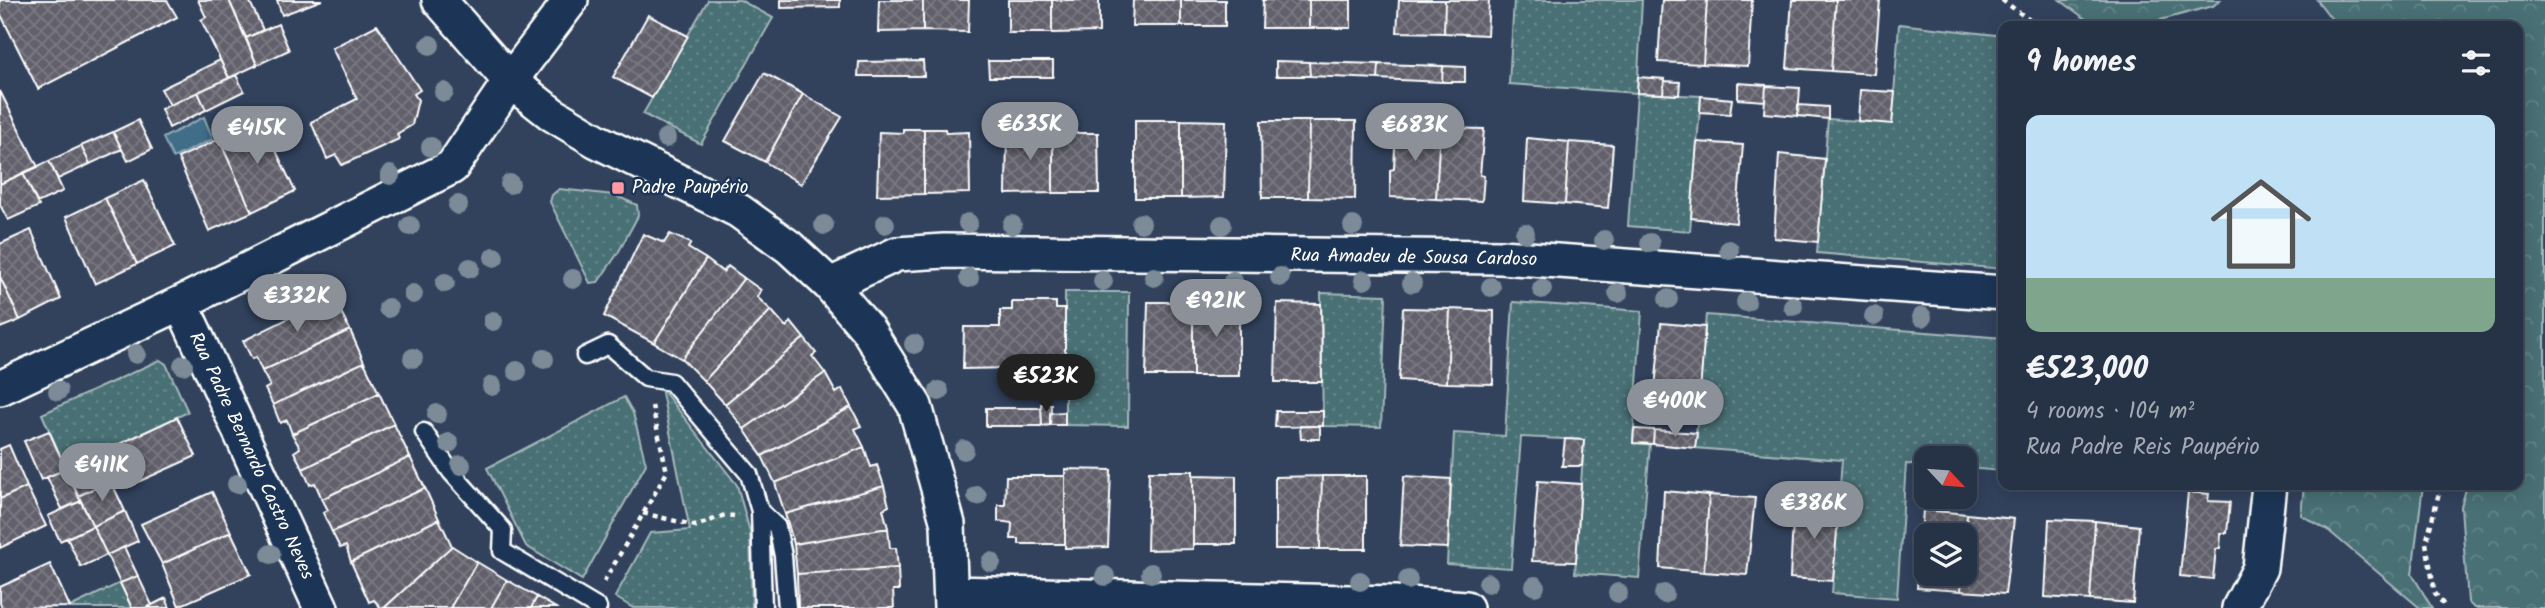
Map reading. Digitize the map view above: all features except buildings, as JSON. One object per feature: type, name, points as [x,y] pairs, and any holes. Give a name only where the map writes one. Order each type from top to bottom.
[{"type":"street","points":[[439,0],[510,81],[552,114],[597,141],[739,211],[789,247],[830,285],[868,330],[915,406],[948,524],[951,601],[1394,603],[1466,608]]},
{"type":"street","points":[[0,388],[181,303],[453,167],[510,81],[571,0]]},
{"type":"street","name":"Rua Amadeu de Sousa Cardoso","points":[[830,285],[897,254],[955,251],[1501,257],[1998,293]]},
{"type":"street","name":"Rua Padre Bernardo Castro Neves","points":[[181,303],[321,608]]},
{"type":"street","points":[[2239,608],[2259,568],[2268,490]]},
{"type":"lane","points":[[585,356],[608,345],[646,378],[671,382],[749,474],[760,511],[763,608]]},
{"type":"lane","points":[[424,432],[451,472],[503,530],[502,551],[595,606]]},
{"type":"lane","points":[[760,511],[777,527],[783,556],[787,608]]},
{"type":"path","points":[[2002,0],[2031,21]]},
{"type":"path","points":[[595,606],[667,471],[646,378]]},
{"type":"path","points":[[2440,490],[2426,542],[2435,593],[2446,608]]},
{"type":"path","points":[[643,513],[696,526],[725,515],[746,520],[760,511]]},
{"type":"green space","points":[[708,0],[740,0],[773,18],[701,144],[643,114]]},
{"type":"green space","points":[[1514,0],[1642,0],[1637,93],[1509,84]]},
{"type":"green space","points":[[2060,0],[2220,0],[2213,6],[2157,21],[2088,21]]},
{"type":"green space","points":[[2317,0],[2545,0],[2545,608],[2474,608],[2468,602],[2461,507],[2466,490],[2523,490],[2523,21],[2333,21]]},
{"type":"green space","points":[[1899,24],[1998,35],[1998,268],[1817,253],[1828,119],[1892,123]]},
{"type":"green space","points":[[1637,93],[1701,96],[1690,231],[1628,226]]},
{"type":"green space","points":[[559,189],[614,195],[637,205],[638,216],[598,282],[590,283],[550,202],[552,195]]},
{"type":"green space","points":[[1065,292],[1129,292],[1128,426],[1065,425]]},
{"type":"green space","points":[[1321,293],[1386,295],[1381,427],[1323,426]]},
{"type":"green space","points":[[1513,302],[1642,311],[1633,442],[1650,444],[1639,578],[1575,573],[1584,440],[1521,437],[1511,568],[1447,564],[1454,433],[1505,436]]},
{"type":"green space","points":[[1706,315],[1998,338],[1998,471],[1978,469],[1978,446],[1914,446],[1914,464],[1906,464],[1897,598],[1832,593],[1842,460],[1695,448]]},
{"type":"green space","points":[[160,360],[166,364],[188,412],[66,469],[42,414]]},
{"type":"green space","points":[[661,388],[737,485],[750,532],[752,608],[633,608],[615,597],[650,533],[690,530]]},
{"type":"green space","points":[[624,397],[633,413],[646,464],[582,580],[526,546],[487,468]]},
{"type":"green space","points":[[2304,490],[2422,490],[2412,574],[2432,608],[2420,608],[2329,531],[2301,515]]},
{"type":"green space","points":[[120,583],[132,608],[68,608],[70,607]]},
{"type":"water","points":[[204,117],[213,139],[173,158],[163,138]]},
{"type":"place","name":"Padre Paupério","points":[[618,188]]}]
